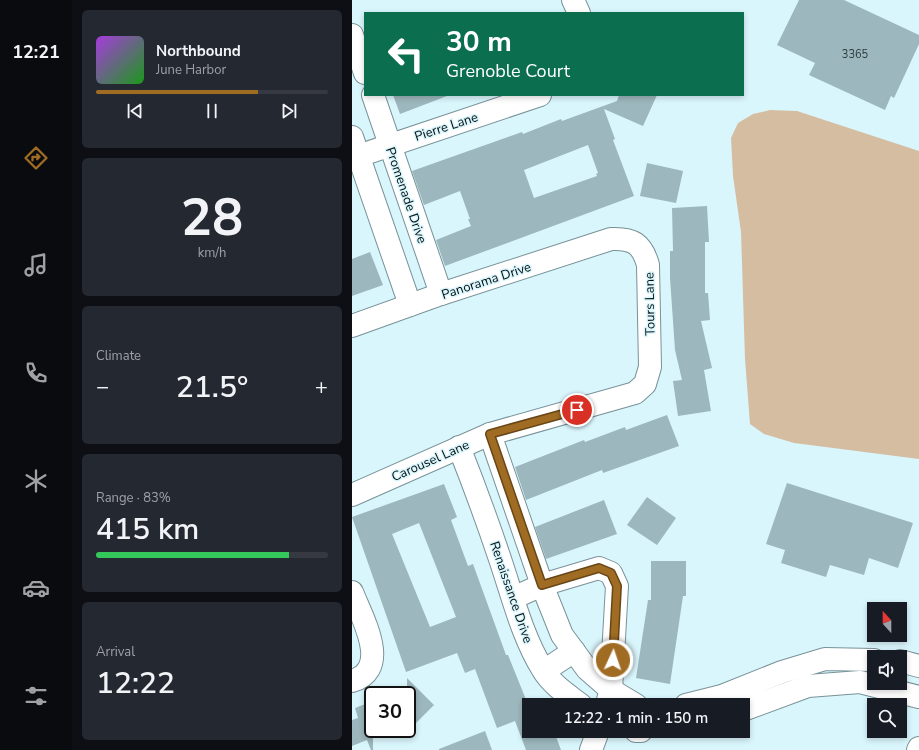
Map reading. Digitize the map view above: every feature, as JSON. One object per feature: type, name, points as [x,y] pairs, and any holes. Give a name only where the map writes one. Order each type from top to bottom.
[{"type":"street","points":[[573,0],[579,12]]},
{"type":"street","points":[[352,35],[364,70]]},
{"type":"street","name":"Promenade Drive","points":[[373,96],[441,294]]},
{"type":"street","name":"Pierre Lane","points":[[354,150],[390,145],[537,96]]},
{"type":"street","points":[[354,150],[410,305]]},
{"type":"street","name":"Panorama Drive","points":[[352,326],[441,294],[610,240],[621,239]]},
{"type":"street","name":"Tours Lane","points":[[621,239],[631,240],[639,246],[646,254],[648,265],[650,367],[645,384]]},
{"type":"street","name":"Carousel Lane","points":[[352,495],[490,434],[635,393],[645,384]]},
{"type":"street","points":[[490,434],[542,585],[562,635],[608,698]]},
{"type":"street","name":"Renaissance Drive","points":[[459,447],[484,511],[532,650],[544,671],[563,692],[571,698]]},
{"type":"street","points":[[484,511],[513,500]]},
{"type":"street","points":[[513,598],[542,585],[599,568],[611,573],[617,586],[608,698]]},
{"type":"street","points":[[352,592],[373,646],[372,663],[365,675],[352,681]]},
{"type":"street","points":[[544,671],[574,651]]},
{"type":"street","points":[[714,698],[782,672],[825,659],[867,660]]},
{"type":"street","points":[[907,663],[919,666]]},
{"type":"street","points":[[750,708],[808,686],[860,682],[919,697]]},
{"type":"street","points":[[748,685],[749,698]]},
{"type":"street","points":[[591,750],[595,738]]},
{"type":"shaded area","points":[[770,110],[797,111],[919,151],[919,459],[794,443],[764,434],[750,424],[745,359],[741,232],[733,176],[731,138],[738,123],[753,114]]},
{"type":"building","points":[[799,0],[844,0],[919,35],[919,44],[894,98],[891,96],[885,110],[809,75],[815,63],[777,45]]},
{"type":"building","points":[[393,96],[447,96],[400,114]]},
{"type":"building","points":[[619,96],[657,96],[643,126],[604,109],[615,139],[613,140],[634,196],[445,266],[436,240],[471,226],[468,219],[470,219],[460,191],[424,205],[412,171],[522,132],[523,134],[561,119],[562,121],[617,101]],"holes":[[[588,145],[598,173],[596,174],[597,176],[534,198],[524,170]]]},
{"type":"building","points":[[647,163],[683,171],[676,203],[640,196]]},
{"type":"building","points":[[707,206],[709,242],[705,242],[705,293],[708,293],[710,320],[701,321],[712,368],[704,370],[711,411],[678,416],[673,381],[682,380],[675,350],[670,278],[670,251],[673,251],[672,208]]},
{"type":"building","points":[[370,252],[383,285],[352,296],[352,259]]},
{"type":"building","points":[[667,415],[679,446],[603,473],[602,470],[526,500],[515,467],[584,440],[585,442],[625,427],[626,430]]},
{"type":"building","points":[[787,483],[913,523],[898,568],[869,558],[864,575],[830,565],[826,577],[781,563],[785,550],[766,544]]},
{"type":"building","points":[[444,484],[457,517],[451,520],[468,566],[473,564],[506,655],[508,655],[525,698],[522,698],[522,738],[557,738],[561,750],[526,750],[515,721],[497,728],[475,669],[465,673],[457,653],[406,672],[352,517]],"holes":[[[419,523],[456,617],[430,627],[392,534]]]},
{"type":"building","points":[[647,497],[676,518],[657,545],[627,525]]},
{"type":"building","points":[[604,500],[617,534],[546,559],[535,527]]},
{"type":"building","points":[[651,561],[686,561],[686,596],[683,596],[670,684],[636,678],[648,600],[651,600]]},
{"type":"building","points":[[407,678],[415,686],[407,686]]},
{"type":"building","points":[[416,687],[434,705],[416,723]]},
{"type":"building","points":[[364,704],[364,738],[373,738],[373,750],[371,750],[367,740],[352,746],[352,720],[358,718],[355,708]]},
{"type":"building","points":[[485,731],[492,750],[439,750],[439,749]]},
{"type":"route","points":[[577,410],[490,434],[542,585],[599,568],[611,573],[617,586],[613,660]]}]
